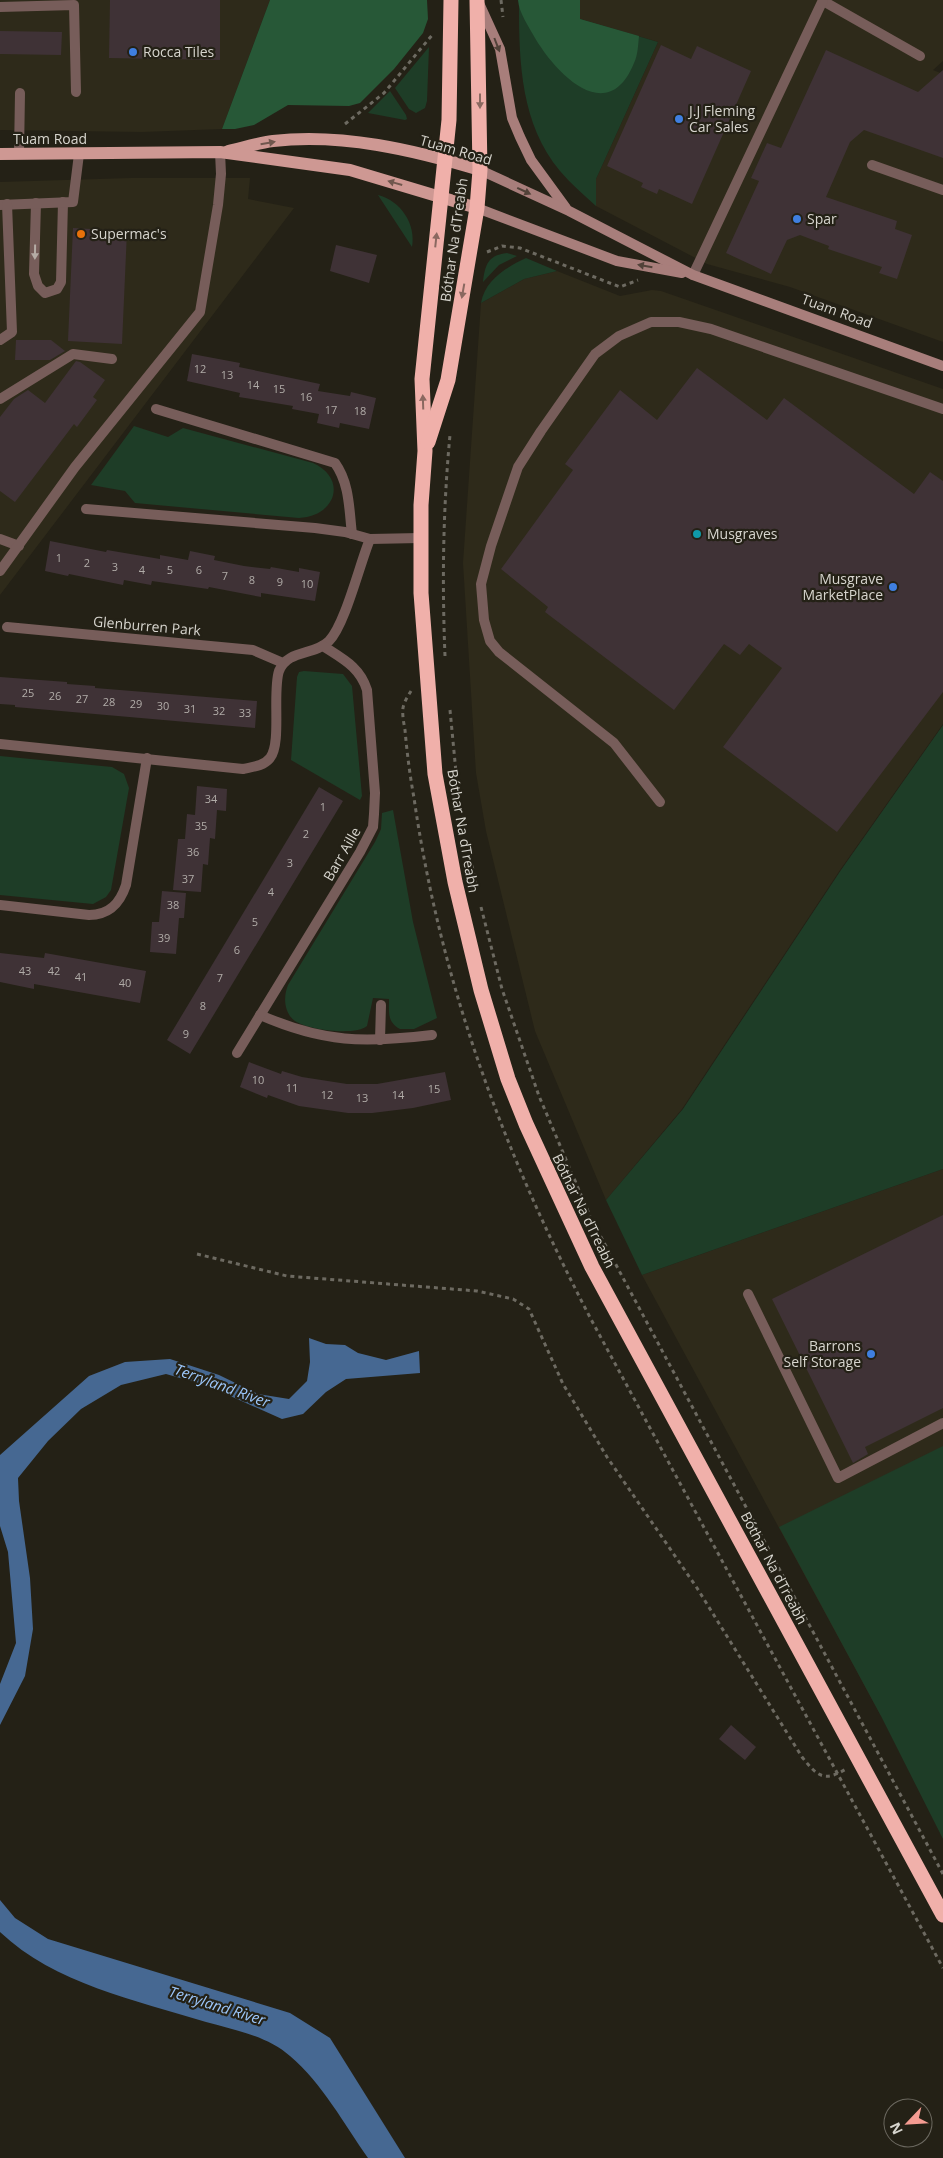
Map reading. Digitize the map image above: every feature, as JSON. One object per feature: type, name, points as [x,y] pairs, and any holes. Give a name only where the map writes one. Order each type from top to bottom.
[{"type":"highway","name":"Bóthar Na dTreabh","points":[[451,0],[449,120],[446,160],[422,379],[425,450],[420,538],[425,659],[436,774],[467,936],[487,1014],[508,1079],[546,1170],[592,1267],[943,1915]]},
{"type":"highway","name":"Bóthar Na dTreabh","points":[[425,450],[448,380],[477,208],[480,170],[478,0]]},
{"type":"main road","points":[[478,0],[500,49],[512,118],[520,137],[531,160],[569,211]]},
{"type":"main road","name":"Tuam Road","points":[[220,152],[273,141],[331,139],[388,147],[480,170],[569,211],[693,275],[943,366]]},
{"type":"main road","name":"Tuam Road","points":[[0,154],[220,152],[350,170],[477,208],[617,261],[693,275]]},
{"type":"street","points":[[693,275],[823,0],[920,56]]},
{"type":"street","points":[[0,7],[24,3],[74,5],[76,92]]},
{"type":"street","points":[[19,154],[20,93]]},
{"type":"street","points":[[0,571],[75,468],[200,312],[218,205],[221,174],[220,152]]},
{"type":"street","points":[[0,340],[12,332],[4,204],[73,202],[79,154]]},
{"type":"street","points":[[872,165],[943,190]]},
{"type":"street","points":[[36,203],[34,274],[38,286],[45,293],[57,289],[61,282],[63,202]]},
{"type":"street","points":[[660,802],[614,743],[499,652],[490,640],[484,620],[481,584],[490,546],[518,467],[540,431],[595,354],[619,336],[651,322],[678,322],[711,329],[943,409]]},
{"type":"street","points":[[0,399],[73,354],[112,359]]},
{"type":"street","points":[[156,409],[335,463],[341,472],[346,490],[352,534]]},
{"type":"street","points":[[86,509],[315,528],[370,539],[420,538]]},
{"type":"street","points":[[0,539],[18,546]]},
{"type":"street","points":[[0,744],[243,769],[265,762],[271,757],[274,750],[278,673],[283,663],[290,657],[323,646],[332,637],[346,608],[370,539]]},
{"type":"street","name":"Glenburren Park","points":[[6,626],[253,650],[283,663]]},
{"type":"street","name":"Barr Aille","points":[[237,1053],[360,852],[373,827],[375,793],[368,690],[364,678],[352,664],[323,646]]},
{"type":"street","points":[[0,905],[101,915],[117,905],[122,899],[126,885],[146,758]]},
{"type":"street","points":[[380,1005],[380,1040]]},
{"type":"street","points":[[260,1015],[292,1029],[338,1040],[380,1040],[432,1034]]},
{"type":"street","points":[[748,1294],[838,1478],[943,1424]]},
{"type":"path","points":[[343,126],[384,93],[436,30]]},
{"type":"path","points":[[484,256],[489,250],[502,246],[520,248],[620,287],[644,278]]},
{"type":"path","points":[[446,664],[442,590],[446,480],[450,433]]},
{"type":"path","points":[[449,702],[458,795]]},
{"type":"path","points":[[471,862],[477,891]]},
{"type":"path","points":[[479,900],[502,989],[539,1096],[592,1220],[943,1874]]},
{"type":"path","points":[[197,1254],[287,1276],[477,1291],[513,1299],[529,1308],[563,1384],[607,1457],[698,1588],[802,1757],[812,1770],[825,1778],[832,1777],[860,1762]]},
{"type":"shaded area","points":[[0,0],[270,0],[222,129],[142,132],[0,130]]},
{"type":"shaded area","points":[[580,0],[943,0],[943,61],[933,70],[943,74],[943,342],[790,287],[707,264],[596,206],[596,179],[658,42],[580,19]]},
{"type":"shaded area","points":[[131,178],[250,178],[248,199],[294,208],[0,595],[0,182]]},
{"type":"shaded area","points":[[557,271],[620,296],[652,290],[661,291],[943,389],[943,724],[840,870],[682,1109],[606,1200],[535,1031],[486,831],[476,773],[463,563],[481,303],[524,279]]},
{"type":"shaded area","points":[[943,1169],[943,1666],[881,1716],[642,1275]]},
{"type":"green space","points":[[270,0],[427,0],[428,19],[423,33],[394,69],[360,103],[349,106],[288,105],[254,125],[235,129],[222,129]]},
{"type":"green space","points":[[518,0],[580,0],[580,19],[639,36],[635,60],[623,82],[611,91],[597,93],[583,88],[569,79],[556,67],[535,38],[522,15]]},
{"type":"green space","points":[[519,6],[580,19],[658,42],[596,179],[596,206],[560,171],[547,153],[537,133],[530,113],[522,71]]},
{"type":"green space","points":[[429,47],[427,101],[425,108],[416,113],[409,109],[395,88]]},
{"type":"green space","points":[[390,91],[406,115],[407,119],[368,113]]},
{"type":"green space","points":[[378,195],[394,202],[405,215],[412,230],[412,247]]},
{"type":"green space","points":[[507,253],[517,256],[499,265],[483,282],[486,266],[489,262],[496,256]]},
{"type":"green space","points":[[526,258],[557,271],[524,279],[481,303],[491,281],[511,266]]},
{"type":"green space","points":[[134,426],[168,437],[183,428],[313,463],[324,470],[331,478],[334,486],[333,495],[329,504],[322,511],[312,516],[299,518],[135,503],[125,491],[91,485]]},
{"type":"green space","points":[[299,672],[343,674],[352,686],[362,796],[360,800],[291,760],[297,677]]},
{"type":"green space","points":[[943,725],[943,1169],[642,1275],[606,1200],[683,1109],[841,870]]},
{"type":"green space","points":[[0,756],[112,767],[124,774],[129,788],[111,890],[106,897],[93,904],[0,895]]},
{"type":"green space","points":[[393,810],[413,922],[437,1018],[414,1029],[400,1029],[391,1020],[389,999],[373,998],[367,1026],[361,1029],[332,1031],[301,1024],[291,1018],[287,1009],[285,995],[288,985],[375,842],[381,829],[382,813]]},
{"type":"green space","points":[[943,1446],[943,1839],[881,1716],[779,1527]]},
{"type":"water","name":"Terryland River","points":[[309,1338],[326,1344],[345,1345],[358,1353],[386,1360],[419,1351],[420,1373],[346,1379],[326,1392],[303,1414],[282,1419],[208,1386],[166,1374],[121,1385],[81,1409],[48,1441],[18,1478],[19,1501],[30,1578],[33,1629],[25,1676],[0,1725],[0,1684],[16,1643],[8,1552],[0,1526],[0,1455],[89,1376],[125,1362],[170,1359],[219,1375],[258,1394],[289,1399],[307,1381],[310,1362]]},
{"type":"water","name":"Terryland River","points":[[0,1900],[15,1918],[48,1939],[290,2013],[330,2038],[405,2158],[368,2158],[332,2104],[302,2067],[271,2043],[239,2031],[124,1998],[71,1978],[45,1965],[22,1950],[0,1932]]},
{"type":"building","points":[[110,0],[220,0],[220,60],[109,58]]},
{"type":"building","points":[[0,31],[62,32],[61,55],[0,54]]},
{"type":"building","name":"J.J Fleming Car Sales","points":[[661,45],[691,59],[697,46],[751,71],[692,204],[659,189],[657,194],[641,187],[643,183],[607,166]]},
{"type":"building","points":[[826,50],[918,92],[943,70],[943,158],[864,130],[850,142],[826,197],[897,221],[895,229],[912,235],[897,279],[879,273],[882,267],[828,249],[829,246],[800,235],[787,240],[771,274],[726,253],[759,181],[751,178],[767,143],[781,148]]},
{"type":"building","points":[[73,228],[127,231],[122,344],[68,341]]},
{"type":"building","points":[[336,245],[377,255],[369,283],[330,271]]},
{"type":"building","points":[[16,340],[51,340],[65,351],[50,360],[15,360]]},
{"type":"building","points":[[192,354],[240,363],[239,367],[320,384],[318,391],[350,396],[351,392],[376,398],[369,429],[340,423],[339,428],[317,423],[319,414],[292,409],[293,406],[239,397],[240,393],[187,381]]},
{"type":"building","points":[[76,361],[105,380],[93,397],[97,400],[77,427],[74,424],[15,502],[0,491],[0,417],[14,399],[28,390],[45,403]]},
{"type":"building","name":"Musgraves","points":[[697,368],[767,420],[784,398],[914,494],[930,472],[943,481],[943,692],[837,832],[723,747],[782,668],[749,644],[740,655],[724,644],[674,710],[545,612],[548,607],[501,569],[573,470],[565,464],[620,390],[657,420]]},
{"type":"building","points":[[50,541],[106,552],[107,550],[160,559],[160,555],[188,560],[190,551],[215,556],[214,560],[244,566],[270,569],[271,567],[299,572],[299,568],[320,572],[315,601],[261,593],[261,597],[209,587],[208,589],[152,581],[151,585],[124,580],[123,585],[45,571]]},
{"type":"building","points":[[0,677],[67,682],[67,684],[95,686],[95,688],[257,701],[255,728],[15,707],[15,705],[0,704]]},
{"type":"building","points":[[197,786],[227,789],[226,811],[217,810],[215,839],[210,838],[208,865],[203,864],[201,892],[173,890],[178,839],[185,839],[187,814],[195,815]]},
{"type":"building","points":[[319,787],[343,801],[190,1054],[167,1040]]},
{"type":"building","points":[[162,891],[186,893],[184,918],[179,918],[176,954],[150,952],[152,922],[159,922]]},
{"type":"building","points":[[0,953],[44,958],[45,953],[146,971],[140,1003],[34,984],[34,989],[0,982]]},
{"type":"building","points":[[249,1062],[281,1074],[282,1071],[302,1077],[347,1084],[377,1084],[445,1072],[451,1100],[413,1108],[372,1113],[348,1113],[299,1106],[268,1095],[267,1098],[240,1087]]},
{"type":"building","name":"Barrons Self Storage","points":[[943,1215],[943,1408],[865,1447],[868,1454],[853,1463],[772,1299]]},
{"type":"building","points":[[731,1725],[756,1747],[745,1760],[719,1739]]},
{"type":"place","name":"Rocca Tiles","points":[[133,52]]},
{"type":"place","name":"J.J Fleming Car Sales","points":[[679,119]]},
{"type":"place","name":"Spar","points":[[797,219]]},
{"type":"place","name":"Supermac's","points":[[81,234]]},
{"type":"place","name":"Musgraves","points":[[697,534]]},
{"type":"place","name":"Musgrave MarketPlace","points":[[893,587]]},
{"type":"place","name":"Barrons Self Storage","points":[[871,1354]]}]
